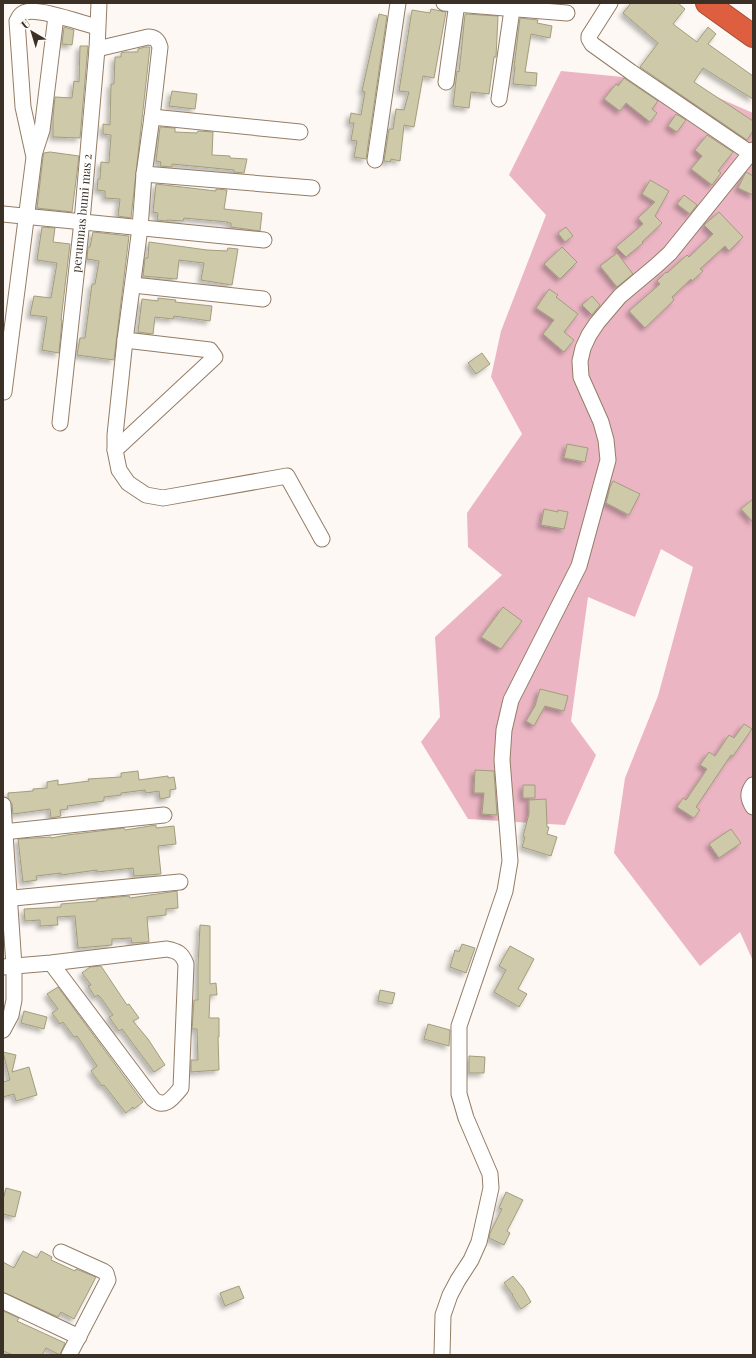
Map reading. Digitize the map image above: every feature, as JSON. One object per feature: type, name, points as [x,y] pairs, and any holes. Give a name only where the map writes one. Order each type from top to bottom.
[{"type":"highway","points":[[708,3],[753,36]]},
{"type":"street","name":"perumnas bumi mas 2","points":[[60,423],[82,221],[97,48],[99,3]]},
{"type":"street","points":[[375,160],[398,3]]},
{"type":"street","points":[[446,82],[453,3],[513,6],[567,13]]},
{"type":"street","points":[[442,1355],[443,1315],[453,1290],[471,1260],[479,1242],[491,1188],[490,1174],[466,1118],[459,1094],[459,1026],[505,891],[510,861],[502,760],[504,730],[512,700],[579,566],[608,460],[606,440],[601,422],[581,377],[580,361],[583,348],[597,323],[620,296],[670,253],[752,153],[592,44],[589,36],[610,3]]},
{"type":"street","points":[[499,99],[513,6]]},
{"type":"street","points":[[34,157],[23,107],[17,21],[20,16],[26,12],[40,12],[98,27]]},
{"type":"street","points":[[4,392],[34,157],[42,130],[56,16]]},
{"type":"street","points":[[97,48],[148,37],[153,37],[156,39],[160,47],[144,174],[140,228],[132,285],[116,435],[116,450],[119,470],[128,483],[146,495],[163,498],[287,476],[322,539]]},
{"type":"street","points":[[152,117],[300,132]]},
{"type":"street","points":[[144,174],[312,188]]},
{"type":"street","points":[[3,214],[264,240]]},
{"type":"street","points":[[132,285],[263,300]]},
{"type":"street","points":[[116,450],[215,357],[210,350],[126,340]]},
{"type":"street","points":[[753,784],[749,790],[748,798],[753,807]]},
{"type":"street","points":[[3,805],[9,967],[14,1007],[3,1030]]},
{"type":"street","points":[[4,831],[164,815]]},
{"type":"street","points":[[6,898],[180,882]]},
{"type":"street","points":[[9,967],[167,949],[180,953],[186,964],[181,1088],[169,1101],[165,1104],[160,1104],[153,1100],[52,963]]},
{"type":"street","points":[[61,1252],[103,1271],[108,1277],[108,1280],[69,1355]]},
{"type":"street","points":[[3,1301],[79,1337]]},
{"type":"shaded area","points":[[561,71],[685,83],[753,113],[753,961],[740,932],[700,966],[614,853],[625,778],[658,696],[693,567],[661,549],[635,617],[588,597],[571,721],[596,755],[565,825],[468,819],[421,742],[440,717],[435,637],[502,575],[468,547],[467,513],[522,434],[491,377],[501,331],[546,215],[509,175]]},
{"type":"building","points":[[631,3],[678,3],[685,9],[673,24],[697,42],[708,27],[716,34],[708,44],[753,76],[753,99],[703,68],[694,82],[753,121],[753,131],[747,140],[640,67],[658,43],[623,13]]},
{"type":"building","points":[[431,9],[446,12],[434,78],[423,76],[414,127],[404,125],[400,161],[391,159],[390,162],[384,161],[389,129],[393,129],[396,109],[404,110],[409,92],[399,91],[412,10],[430,13]]},
{"type":"building","points":[[379,14],[387,16],[366,159],[354,157],[357,141],[351,140],[354,123],[349,123],[351,113],[361,115],[365,92],[362,91]]},
{"type":"building","points":[[465,14],[498,16],[496,57],[494,57],[489,94],[471,92],[469,108],[453,106],[457,71],[459,72]]},
{"type":"building","points":[[520,18],[538,20],[537,23],[552,26],[550,38],[531,34],[525,72],[537,73],[536,86],[513,84]]},
{"type":"building","points":[[64,27],[74,30],[72,45],[62,44]]},
{"type":"building","points":[[80,46],[88,46],[80,138],[53,137],[55,97],[72,98],[74,81],[79,82]]},
{"type":"building","points":[[150,47],[131,218],[118,216],[120,199],[105,198],[105,191],[97,190],[98,179],[100,179],[101,162],[109,163],[111,135],[103,134],[103,124],[110,125],[111,84],[114,84],[115,57],[121,57],[121,53],[125,52],[138,52],[138,49]]},
{"type":"building","points":[[624,78],[658,101],[652,109],[657,113],[650,122],[626,103],[620,111],[604,99],[616,84],[618,86]]},
{"type":"building","points":[[172,91],[197,94],[195,109],[169,106]]},
{"type":"building","points":[[676,114],[686,120],[677,132],[668,126]]},
{"type":"building","points":[[160,127],[175,128],[175,132],[213,132],[212,155],[247,159],[244,173],[234,172],[234,170],[172,164],[172,167],[160,166],[161,162],[156,161]]},
{"type":"building","points":[[707,135],[733,152],[718,171],[721,173],[712,185],[691,169],[702,156],[695,150]]},
{"type":"building","points":[[50,152],[79,156],[72,212],[37,208],[43,157],[44,153]]},
{"type":"building","points":[[746,172],[753,176],[753,195],[738,188]]},
{"type":"building","points":[[650,180],[669,191],[655,216],[662,223],[642,242],[643,243],[626,257],[616,247],[643,224],[638,218],[655,202],[642,194]]},
{"type":"building","points":[[156,184],[216,191],[216,189],[227,190],[224,209],[262,213],[260,231],[231,227],[231,223],[227,223],[228,222],[184,218],[183,221],[157,220],[158,213],[153,212]]},
{"type":"building","points":[[684,195],[697,205],[690,214],[677,204]]},
{"type":"building","points":[[719,212],[743,237],[729,251],[725,246],[700,269],[703,271],[692,281],[691,279],[672,297],[674,300],[645,328],[629,311],[660,284],[657,281],[666,272],[667,273],[687,255],[689,257],[713,234],[704,225]]},
{"type":"building","points":[[42,227],[55,228],[53,242],[70,244],[61,320],[59,353],[42,350],[47,317],[30,315],[34,296],[51,298],[57,263],[37,260]]},
{"type":"building","points":[[566,227],[573,236],[565,242],[558,233]]},
{"type":"building","points":[[93,232],[129,236],[114,360],[77,355],[80,338],[85,338],[92,284],[95,284],[99,261],[87,259],[88,247],[90,247]]},
{"type":"building","points":[[149,242],[207,250],[227,251],[228,248],[238,249],[232,285],[201,280],[204,263],[179,260],[177,279],[143,276],[145,258],[148,258]]},
{"type":"building","points":[[562,247],[577,262],[560,279],[544,264]]},
{"type":"building","points":[[617,253],[633,274],[617,287],[600,266]]},
{"type":"building","points":[[549,289],[558,295],[556,297],[578,314],[564,332],[574,340],[564,352],[543,334],[554,320],[536,308]]},
{"type":"building","points":[[592,296],[600,305],[592,315],[582,305]]},
{"type":"building","points":[[158,298],[176,300],[175,302],[212,306],[210,321],[174,316],[173,319],[155,317],[153,334],[138,332],[142,299],[158,301]]},
{"type":"building","points":[[482,353],[490,364],[476,374],[468,363]]},
{"type":"building","points":[[567,444],[588,448],[585,462],[564,458]]},
{"type":"building","points":[[613,481],[640,494],[629,515],[606,503]]},
{"type":"building","points":[[753,499],[753,522],[741,509]]},
{"type":"building","points":[[544,509],[558,512],[558,510],[568,512],[564,529],[541,525]]},
{"type":"building","points":[[503,607],[522,621],[501,649],[481,637]]},
{"type":"building","points":[[540,689],[568,696],[564,711],[545,706],[534,726],[526,721],[535,706]]},
{"type":"building","points":[[744,724],[752,729],[733,756],[731,755],[696,807],[700,810],[694,818],[677,807],[683,798],[686,800],[707,769],[700,765],[709,752],[715,756],[729,735],[734,738]]},
{"type":"building","points":[[475,770],[494,771],[497,815],[482,814],[484,793],[474,793]]},
{"type":"building","points":[[138,771],[139,780],[168,776],[168,778],[174,777],[176,789],[170,790],[170,797],[160,799],[159,791],[146,793],[145,790],[121,793],[121,795],[104,797],[104,801],[67,806],[68,809],[60,810],[61,816],[51,818],[50,809],[13,814],[12,804],[8,798],[8,793],[47,788],[47,782],[58,780],[58,785],[89,781],[88,779],[121,777],[121,773]]},
{"type":"building","points":[[523,785],[535,785],[535,798],[523,798]]},
{"type":"building","points":[[546,799],[547,827],[549,827],[547,834],[557,837],[551,856],[522,847],[525,837],[523,836],[529,814],[529,800]]},
{"type":"building","points":[[156,825],[156,828],[174,826],[176,844],[158,846],[161,874],[134,876],[133,868],[97,872],[97,870],[61,875],[61,873],[36,876],[37,880],[23,882],[18,839],[51,838]]},
{"type":"building","points":[[731,829],[741,843],[719,858],[709,844]]},
{"type":"building","points":[[177,891],[178,908],[166,909],[166,915],[147,917],[149,942],[132,943],[131,938],[112,939],[112,945],[78,948],[75,916],[57,917],[58,925],[40,926],[40,920],[25,921],[24,909],[61,907],[61,904],[97,901],[97,899],[129,896],[130,898]]},
{"type":"building","points":[[200,925],[210,926],[210,984],[216,983],[217,995],[210,995],[209,1018],[219,1018],[219,1070],[191,1072],[191,1060],[198,1060],[197,1029],[192,1029],[194,1000],[198,1000]]},
{"type":"building","points":[[462,944],[475,948],[466,973],[450,967],[455,950],[459,952]]},
{"type":"building","points":[[510,946],[534,959],[518,989],[527,994],[519,1007],[494,992],[506,970],[499,966]]},
{"type":"building","points":[[101,966],[127,1005],[129,1004],[139,1018],[133,1021],[148,1039],[165,1065],[154,1072],[122,1029],[119,1031],[109,1017],[113,1015],[101,998],[98,995],[95,997],[88,986],[91,985],[82,973],[90,967]]},
{"type":"building","points":[[58,987],[143,1102],[134,1109],[133,1107],[126,1113],[104,1085],[102,1086],[91,1071],[97,1066],[77,1036],[74,1037],[63,1022],[60,1024],[52,1013],[58,1009],[47,994]]},
{"type":"building","points":[[380,990],[395,993],[392,1004],[378,1001]]},
{"type":"building","points":[[24,1011],[47,1017],[44,1029],[21,1023]]},
{"type":"building","points":[[428,1024],[450,1030],[449,1046],[424,1039]]},
{"type":"building","points":[[3,1052],[16,1055],[12,1072],[29,1067],[37,1095],[16,1101],[14,1094],[3,1097],[3,1082],[10,1080]]},
{"type":"building","points":[[469,1056],[485,1057],[484,1073],[469,1073]]},
{"type":"building","points":[[6,1188],[21,1192],[15,1217],[3,1214],[3,1200]]},
{"type":"building","points":[[506,1192],[523,1200],[507,1231],[510,1233],[504,1245],[489,1238],[502,1209],[499,1208]]},
{"type":"building","points":[[23,1251],[37,1258],[41,1251],[52,1257],[51,1260],[75,1271],[76,1269],[96,1277],[74,1319],[61,1312],[58,1317],[3,1292],[3,1262],[14,1268]]},
{"type":"building","points":[[513,1276],[523,1288],[531,1302],[521,1309],[504,1283]]},
{"type":"building","points":[[239,1286],[244,1298],[225,1306],[220,1293]]},
{"type":"building","points":[[3,1311],[19,1318],[17,1321],[65,1343],[60,1355],[46,1348],[42,1355],[13,1355],[3,1351]]}]
